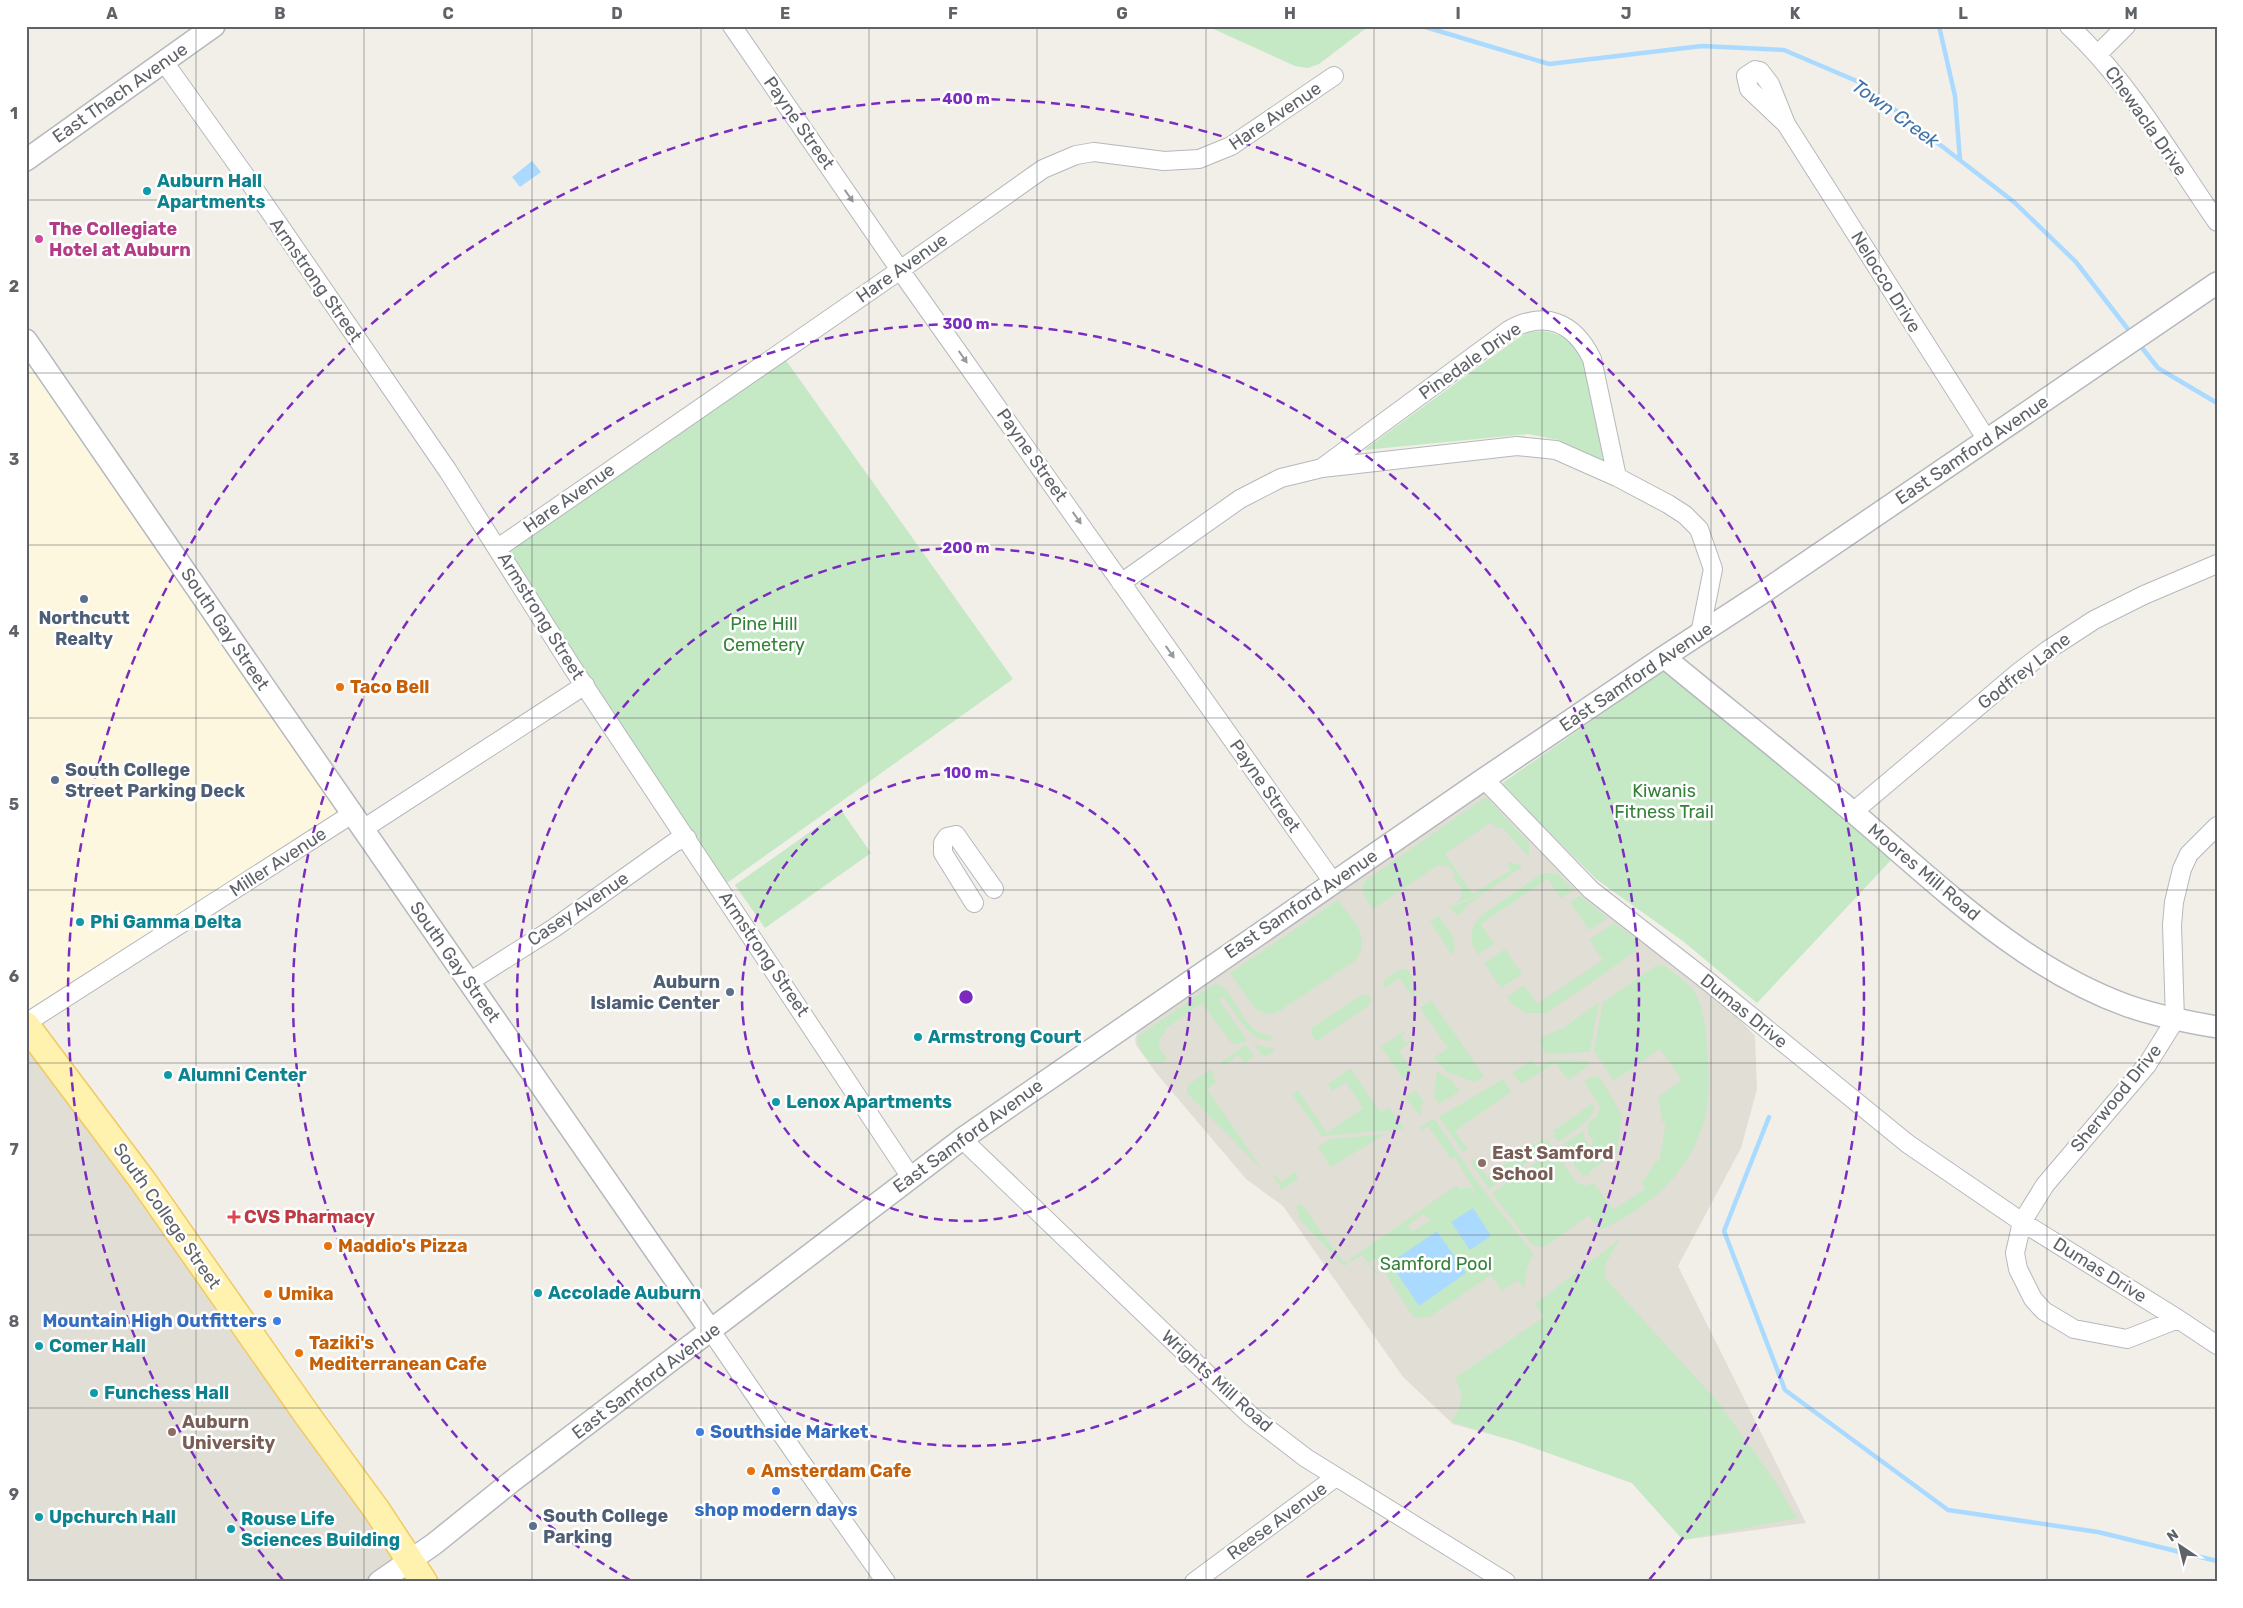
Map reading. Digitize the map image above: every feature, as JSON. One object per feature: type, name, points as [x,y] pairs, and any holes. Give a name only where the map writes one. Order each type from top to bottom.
[{"type":"main road","name":"South College Street","points":[[26,1024],[143,1181],[310,1419],[376,1509],[424,1582]]},
{"type":"street","name":"East Thach Avenue","points":[[26,160],[214,26]]},
{"type":"street","name":"Payne Street","points":[[732,26],[900,270],[1333,882]]},
{"type":"street","name":"Chewacla Drive","points":[[2069,26],[2098,54],[2217,222]]},
{"type":"street","points":[[2098,54],[2126,26]]},
{"type":"street","name":"Armstrong Street","points":[[164,62],[448,471],[585,685],[910,1176]]},
{"type":"street","name":"Hare Avenue","points":[[498,548],[1043,169],[1076,155],[1094,152],[1164,161],[1199,159],[1231,146],[1334,76]]},
{"type":"street","name":"Nelocco Drive","points":[[1786,124],[1987,440]]},
{"type":"street","name":"East Samford Avenue","points":[[380,1582],[434,1544],[511,1482],[712,1331],[910,1176],[962,1139],[1484,779],[2217,283]]},
{"type":"street","name":"Pinedale Drive","points":[[1322,468],[1509,330],[1523,322],[1540,319],[1557,322],[1584,343],[1592,358],[1618,477]]},
{"type":"street","name":"South Gay Street","points":[[26,340],[792,1449],[886,1582]]},
{"type":"street","name":"Pinedale Drive","points":[[1121,583],[1248,495],[1281,478],[1322,468],[1517,446],[1537,447],[1556,450],[1618,477],[1668,504],[1685,515],[1699,529],[1713,569],[1700,634]]},
{"type":"street","name":"Godfrey Lane","points":[[1853,812],[2019,672],[2048,650],[2102,616],[2144,594],[2217,564]]},
{"type":"street","name":"Moores Mill Road","points":[[1664,657],[1853,812],[1989,927],[2055,972],[2128,1006],[2175,1020],[2217,1027]]},
{"type":"street","name":"Miller Avenue","points":[[26,1024],[585,685]]},
{"type":"street","name":"Dumas Drive","points":[[1484,779],[1591,890],[1709,982],[1908,1144],[2022,1222],[2217,1345]]},
{"type":"street","points":[[2175,1020],[2172,924],[2174,902],[2182,869],[2189,854],[2217,826]]},
{"type":"street","points":[[974,903],[944,854],[942,843],[947,837],[956,835],[994,889]]},
{"type":"street","name":"Casey Avenue","points":[[469,982],[554,928],[675,842],[687,838]]},
{"type":"street","name":"Sherwood Drive","points":[[2022,1222],[2045,1185],[2147,1065],[2175,1020]]},
{"type":"street","name":"Wrights Mill Road","points":[[962,1139],[1250,1415],[1306,1458],[1506,1582]]},
{"type":"street","name":"Dumas Drive","points":[[2022,1222],[2015,1253],[2018,1269],[2033,1298],[2044,1311],[2074,1329],[2127,1339],[2178,1319]]},
{"type":"street","name":"Reese Avenue","points":[[1194,1582],[1336,1477]]},
{"type":"shaded area","points":[[26,340],[352,814],[26,1023]]},
{"type":"shaded area","name":"East Samford School","points":[[1487,790],[1558,869],[1607,914],[1707,985],[1755,1036],[1757,1089],[1741,1148],[1678,1266],[1806,1523],[1683,1540],[1632,1483],[1515,1441],[1453,1424],[1403,1377],[1283,1206],[1246,1179],[1157,1074],[1136,1045],[1135,1039],[1139,1028]]},
{"type":"shaded area","name":"Auburn University","points":[[26,1025],[424,1582],[26,1582]]},
{"type":"green space","points":[[1207,26],[1369,26],[1319,64],[1308,68],[1295,66]]},
{"type":"green space","points":[[1543,331],[1567,339],[1574,344],[1580,353],[1590,383],[1609,468],[1559,440],[1528,434],[1364,450],[1515,340],[1528,332]]},
{"type":"green space","name":"Pine Hill Cemetery","points":[[780,352],[1013,679],[720,888],[498,548]]},
{"type":"green space","name":"Kiwanis Fitness Trail","points":[[1666,669],[1893,858],[1757,1003],[1684,942],[1596,879],[1501,784]]},
{"type":"green space","points":[[1486,797],[1529,843],[1529,854],[1527,855],[1502,827],[1498,829],[1491,822],[1445,854],[1473,894],[1511,870],[1507,864],[1509,862],[1521,865],[1522,867],[1489,890],[1450,906],[1461,899],[1462,888],[1453,877],[1456,875],[1450,867],[1438,865],[1373,909],[1366,899],[1362,887],[1366,880]]},
{"type":"green space","points":[[841,810],[871,853],[765,928],[735,885]]},
{"type":"green space","points":[[1541,874],[1558,874],[1574,890],[1561,898],[1548,879],[1481,924],[1494,944],[1478,954],[1471,939],[1471,934],[1474,925],[1482,915]]},
{"type":"green space","points":[[1487,892],[1468,905],[1458,916],[1450,908]]},
{"type":"green space","points":[[1580,896],[1608,918],[1589,930],[1570,902]]},
{"type":"green space","points":[[1338,900],[1354,921],[1361,936],[1361,952],[1356,960],[1277,1012],[1267,1013],[1254,1007],[1230,973]]},
{"type":"green space","points":[[1439,916],[1453,937],[1455,951],[1451,954],[1430,921]]},
{"type":"green space","points":[[1614,923],[1637,940],[1636,951],[1547,1013],[1526,1013],[1514,1006],[1507,997],[1524,985],[1537,1004],[1603,960],[1589,940]]},
{"type":"green space","points":[[1505,949],[1522,974],[1501,988],[1484,963]]},
{"type":"green space","points":[[1657,965],[1664,965],[1693,990],[1700,1003],[1704,1018],[1709,1083],[1707,1109],[1699,1137],[1690,1155],[1666,1186],[1634,1212],[1599,1230],[1589,1215],[1545,1247],[1532,1245],[1492,1193],[1554,1150],[1577,1183],[1587,1186],[1593,1182],[1613,1210],[1645,1189],[1642,1183],[1656,1161],[1659,1162],[1666,1123],[1662,1122],[1658,1097],[1682,1080],[1660,1049],[1614,1081],[1594,1051],[1603,1002]]},
{"type":"green space","points":[[1407,969],[1414,980],[1410,983],[1416,995],[1413,997],[1399,978],[1385,988],[1383,983],[1391,975],[1400,970]]},
{"type":"green space","points":[[1216,983],[1230,994],[1252,1028],[1271,1036],[1271,1041],[1263,1040],[1249,1031],[1223,997],[1219,1000],[1247,1040],[1242,1043],[1232,1044],[1202,1003],[1165,1029],[1165,1033],[1160,1038],[1159,1048],[1166,1057],[1165,1061],[1155,1062],[1145,1057],[1139,1047],[1138,1036]]},
{"type":"green space","points":[[1361,995],[1367,995],[1371,999],[1371,1004],[1317,1041],[1314,1038],[1312,1028]]},
{"type":"green space","points":[[1431,1000],[1484,1076],[1475,1082],[1447,1072],[1434,1058],[1448,1048],[1420,1008]]},
{"type":"green space","points":[[1599,1002],[1590,1052],[1545,1054],[1540,1042],[1542,1037],[1563,1028]]},
{"type":"green space","points":[[1404,1031],[1405,1033],[1401,1036],[1406,1043],[1410,1040],[1411,1042],[1399,1051],[1413,1072],[1403,1079],[1381,1047]]},
{"type":"green space","points":[[1253,1044],[1267,1048],[1272,1047],[1275,1050],[1267,1056],[1261,1055]]},
{"type":"green space","points":[[1246,1045],[1254,1056],[1244,1063],[1238,1055],[1224,1066],[1221,1062]]},
{"type":"green space","points":[[1531,1060],[1537,1067],[1551,1060],[1589,1061],[1588,1066],[1568,1080],[1555,1062],[1522,1084],[1512,1073]]},
{"type":"green space","points":[[1350,1068],[1381,1113],[1389,1107],[1404,1129],[1322,1136],[1292,1094],[1298,1090],[1327,1133],[1363,1108],[1346,1082],[1332,1091],[1328,1084]]},
{"type":"green space","points":[[1211,1069],[1216,1082],[1207,1089],[1264,1172],[1187,1093],[1187,1086]]},
{"type":"green space","points":[[1437,1071],[1451,1080],[1460,1091],[1439,1104],[1434,1096]]},
{"type":"green space","points":[[1593,1076],[1600,1078],[1622,1115],[1617,1152],[1589,1172],[1590,1174],[1582,1176],[1561,1146],[1583,1131],[1585,1140],[1591,1146],[1594,1142],[1589,1135],[1588,1125],[1597,1117],[1600,1106],[1584,1082]]},
{"type":"green space","points":[[1503,1079],[1511,1092],[1455,1131],[1468,1150],[1463,1152],[1439,1117]]},
{"type":"green space","points":[[1416,1091],[1423,1101],[1420,1115],[1405,1097]]},
{"type":"green space","points":[[1592,1104],[1595,1107],[1589,1118],[1580,1127],[1558,1142],[1553,1135],[1555,1134],[1553,1131]]},
{"type":"green space","name":"Samford Pool","points":[[1434,1119],[1481,1187],[1533,1253],[1527,1269],[1524,1289],[1518,1280],[1502,1291],[1491,1275],[1429,1317],[1414,1318],[1375,1258],[1369,1263],[1378,1274],[1376,1274],[1362,1255],[1352,1261],[1350,1259],[1457,1185],[1460,1189],[1470,1187],[1473,1192],[1475,1191],[1455,1157],[1451,1159],[1428,1126],[1422,1130],[1420,1127]],"holes":[[[1423,1214],[1431,1220],[1412,1232],[1408,1225]]]},
{"type":"green space","points":[[1385,1134],[1331,1167],[1318,1147],[1331,1139]]},
{"type":"green space","points":[[1542,1139],[1544,1142],[1547,1140],[1552,1146],[1489,1189],[1470,1161],[1474,1159],[1487,1177]]},
{"type":"green space","points":[[1295,1172],[1298,1179],[1282,1190],[1273,1176],[1275,1174],[1281,1182]]},
{"type":"green space","points":[[1301,1203],[1343,1262],[1346,1261],[1348,1264],[1344,1266],[1300,1220],[1296,1207]]},
{"type":"green space","points":[[1620,1239],[1606,1263],[1605,1278],[1718,1402],[1772,1477],[1797,1518],[1683,1540],[1632,1483],[1515,1441],[1451,1422],[1461,1400],[1460,1390],[1455,1378],[1544,1317],[1535,1304]]},
{"type":"water","points":[[532,161],[541,172],[520,187],[512,177]]},
{"type":"water","points":[[1473,1208],[1491,1236],[1470,1250],[1451,1222]]},
{"type":"water","points":[[1437,1231],[1466,1273],[1419,1306],[1390,1263]]},
{"type":"waterway","name":"Town Creek","points":[[1422,26],[1549,64],[1702,46],[1784,50],[1859,82],[2014,202],[2076,262],[2127,328]]},
{"type":"waterway","points":[[1939,26],[1955,96],[1960,160]]},
{"type":"waterway","name":"Town Creek","points":[[2143,349],[2158,368],[2217,403]]},
{"type":"waterway","points":[[1769,1117],[1724,1231],[1785,1390],[1948,1510],[2098,1532],[2217,1561]]},
{"type":"place","name":"Auburn Hall Apartments","points":[[147,191]]},
{"type":"place","name":"The Collegiate Hotel at Auburn","points":[[39,239]]},
{"type":"place","name":"Northcutt Realty","points":[[84,599]]},
{"type":"place","name":"Taco Bell","points":[[340,687]]},
{"type":"place","name":"South College Street Parking Deck","points":[[55,780]]},
{"type":"place","name":"Phi Gamma Delta","points":[[80,922]]},
{"type":"place","name":"Auburn Islamic Center","points":[[730,992]]},
{"type":"place","name":"Armstrong Court","points":[[918,1037]]},
{"type":"place","name":"Alumni Center","points":[[168,1075]]},
{"type":"place","name":"Lenox Apartments","points":[[776,1102]]},
{"type":"place","name":"East Samford School","points":[[1482,1163]]},
{"type":"place","name":"CVS Pharmacy","points":[[234,1217]]},
{"type":"place","name":"Maddio's Pizza","points":[[328,1246]]},
{"type":"place","name":"Accolade Auburn","points":[[538,1293]]},
{"type":"place","name":"Umika","points":[[268,1294]]},
{"type":"place","name":"Mountain High Outfitters","points":[[277,1321]]},
{"type":"place","name":"Comer Hall","points":[[39,1346]]},
{"type":"place","name":"Taziki's Mediterranean Cafe","points":[[299,1353]]},
{"type":"place","name":"Funchess Hall","points":[[94,1393]]},
{"type":"place","name":"Auburn University","points":[[172,1432]]},
{"type":"place","name":"Southside Market","points":[[700,1432]]},
{"type":"place","name":"Amsterdam Cafe","points":[[751,1471]]},
{"type":"place","name":"shop modern days","points":[[776,1491]]},
{"type":"place","name":"Upchurch Hall","points":[[39,1517]]},
{"type":"place","name":"South College Parking","points":[[533,1526]]},
{"type":"place","name":"Rouse Life Sciences Building","points":[[231,1529]]}]
